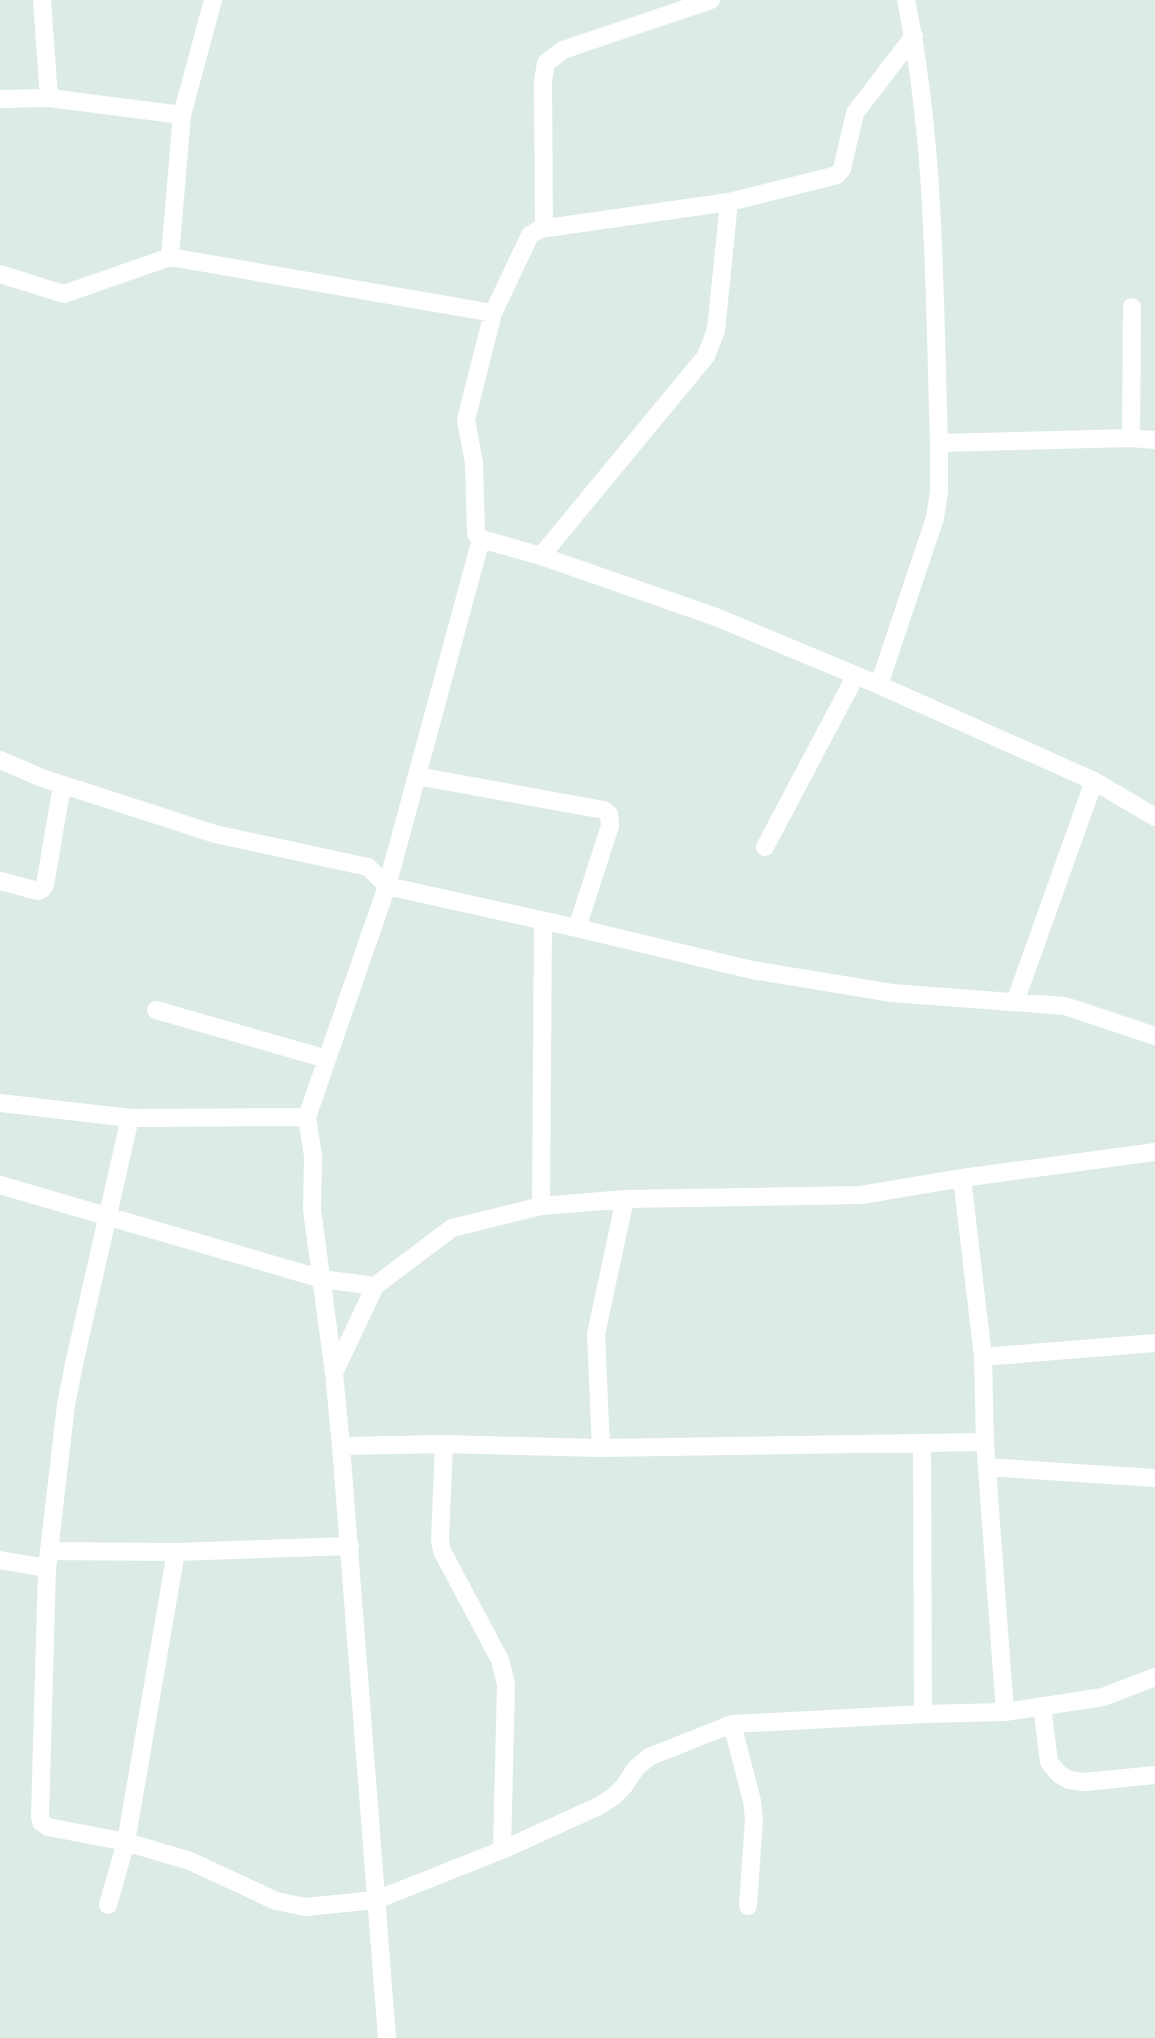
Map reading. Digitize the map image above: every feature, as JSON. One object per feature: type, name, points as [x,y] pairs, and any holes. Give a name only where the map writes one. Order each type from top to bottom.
[{"type":"street","points":[[42,0],[49,98]]},
{"type":"street","points":[[170,257],[182,116],[213,0]]},
{"type":"street","points":[[544,228],[543,81],[546,63],[563,50],[711,0]]},
{"type":"street","points":[[879,685],[935,518],[939,492],[927,135],[914,36],[906,0]]},
{"type":"street","points":[[914,36],[855,113],[840,173],[832,177],[729,202],[544,228],[531,235],[493,313],[466,420],[474,463],[476,534],[481,539],[540,556],[716,617],[855,677],[879,685],[1094,781],[1155,817]]},
{"type":"street","points":[[0,99],[49,98],[182,116]]},
{"type":"street","points":[[540,556],[696,369],[709,350],[716,330],[729,202]]},
{"type":"street","points":[[0,274],[64,294],[170,257],[493,313]]},
{"type":"street","points":[[1131,438],[1132,307]]},
{"type":"street","points":[[939,443],[1131,438],[1155,440]]},
{"type":"street","points":[[387,2038],[350,1546],[334,1373],[312,1210],[313,1156],[307,1117],[387,886],[481,539]]},
{"type":"street","points":[[765,847],[855,677]]},
{"type":"street","points":[[0,760],[62,785],[215,834],[368,867],[387,886],[752,970],[892,993],[1065,1006],[1155,1036]]},
{"type":"street","points":[[417,776],[604,810],[609,814],[610,826],[577,928]]},
{"type":"street","points":[[1015,1002],[1094,781]]},
{"type":"street","points":[[0,881],[38,891],[45,885],[62,785]]},
{"type":"street","points":[[541,1206],[543,921]]},
{"type":"street","points":[[156,1010],[327,1059]]},
{"type":"street","points":[[0,1103],[130,1118],[307,1117]]},
{"type":"street","points":[[130,1118],[66,1405],[48,1560],[40,1816],[42,1822],[48,1827],[126,1842],[207,1867],[276,1901],[292,1905],[305,1907],[376,1900],[502,1850],[599,1806],[613,1797],[636,1768],[650,1757],[732,1724],[1005,1712],[1103,1697],[1155,1677]]},
{"type":"street","points":[[334,1373],[375,1286],[452,1228],[541,1206],[625,1199],[861,1194],[1155,1152]]},
{"type":"street","points":[[962,1178],[983,1357],[985,1442],[1005,1712]]},
{"type":"street","points":[[0,1185],[322,1279],[375,1286]]},
{"type":"street","points":[[601,1448],[596,1334],[625,1199]]},
{"type":"street","points":[[983,1357],[1155,1343]]},
{"type":"street","points":[[341,1446],[444,1444],[601,1448],[985,1442]]},
{"type":"street","points":[[922,1443],[923,1714]]},
{"type":"street","points":[[444,1444],[440,1540],[442,1551],[500,1660],[506,1684],[502,1850]]},
{"type":"street","points":[[987,1467],[1155,1478]]},
{"type":"street","points":[[0,1560],[48,1560],[176,1552],[350,1546]]},
{"type":"street","points":[[108,1905],[126,1842],[176,1552]]},
{"type":"street","points":[[1042,1706],[1049,1762],[1064,1777],[1085,1782],[1155,1775]]},
{"type":"street","points":[[732,1724],[752,1801],[754,1819],[748,1906]]}]
